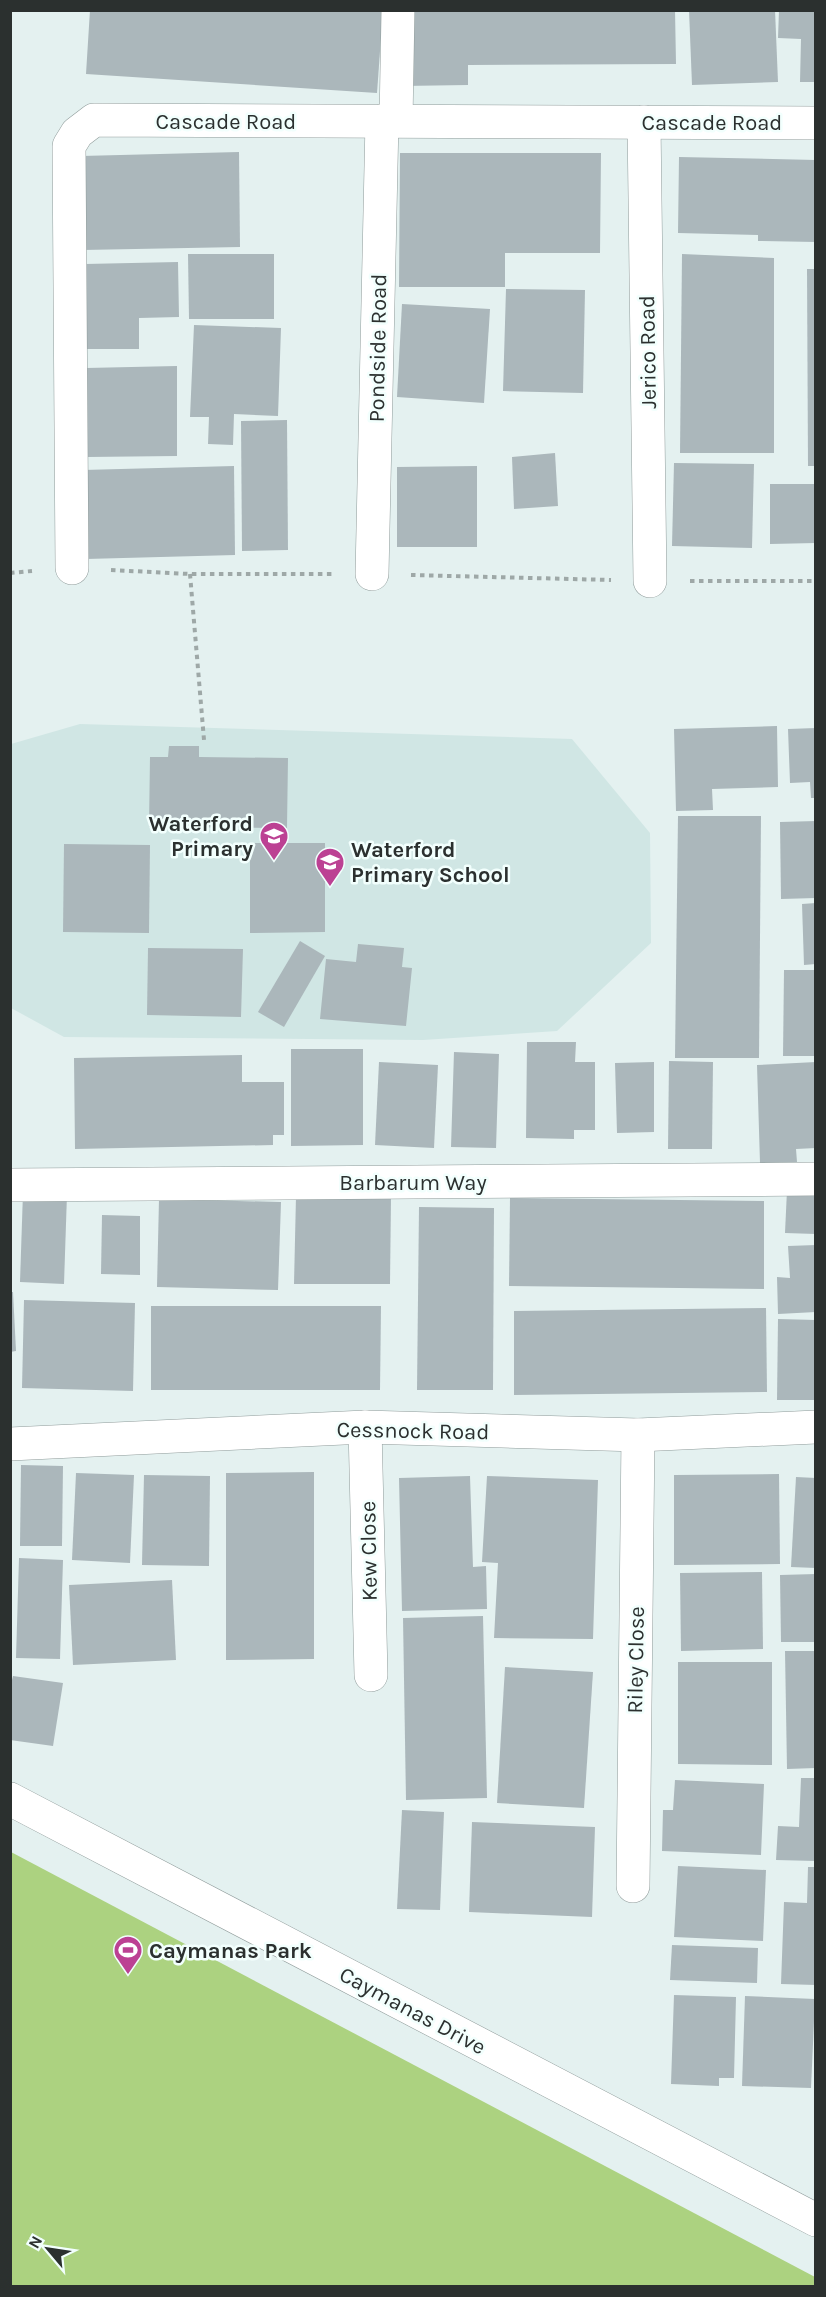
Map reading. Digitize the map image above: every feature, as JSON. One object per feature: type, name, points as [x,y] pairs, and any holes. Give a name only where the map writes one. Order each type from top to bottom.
[{"type":"street","name":"Pondside Road","points":[[372,574],[389,121],[398,10]]},
{"type":"street","name":"Cascade Road","points":[[72,568],[69,146],[77,134],[94,120],[816,123]]},
{"type":"street","name":"Jerico Road","points":[[644,122],[650,581]]},
{"type":"street","name":"Barbarum Way","points":[[10,1185],[816,1179]]},
{"type":"street","name":"Cessnock Road","points":[[10,1444],[365,1427],[638,1435],[816,1427]]},
{"type":"street","name":"Kew Close","points":[[365,1427],[371,1675]]},
{"type":"street","name":"Riley Close","points":[[633,1886],[638,1435]]},
{"type":"street","name":"Caymanas Drive","points":[[10,1799],[816,2220]]},
{"type":"path","points":[[190,574],[204,740]]},
{"type":"shaded area","name":"Waterford Primary School","points":[[80,724],[572,739],[650,833],[651,943],[557,1031],[423,1040],[64,1037],[11,1008],[11,744]]},
{"type":"green space","name":"Caymanas Park","points":[[11,1852],[815,2277],[815,2286],[11,2286]]},
{"type":"building","points":[[90,10],[383,10],[377,93],[86,74]]},
{"type":"building","points":[[402,10],[675,10],[676,64],[468,65],[468,85],[402,86]]},
{"type":"building","points":[[689,10],[775,10],[778,82],[692,85]]},
{"type":"building","points":[[779,10],[816,10],[816,82],[800,82],[801,39],[778,38]]},
{"type":"building","points":[[239,152],[240,247],[83,250],[81,156]]},
{"type":"building","points":[[400,153],[601,153],[600,253],[505,253],[505,287],[399,287]]},
{"type":"building","points":[[679,157],[816,160],[816,242],[758,241],[758,235],[678,233]]},
{"type":"building","points":[[188,254],[274,254],[274,319],[189,319]]},
{"type":"building","points":[[682,254],[774,258],[774,453],[680,453]]},
{"type":"building","points":[[178,262],[179,317],[139,318],[139,349],[86,349],[85,264]]},
{"type":"building","points":[[807,269],[816,269],[816,466],[808,466]]},
{"type":"building","points":[[506,289],[585,290],[583,393],[503,391]]},
{"type":"building","points":[[402,304],[490,309],[484,403],[397,397]]},
{"type":"building","points":[[194,325],[281,328],[278,416],[234,414],[233,445],[208,444],[209,417],[190,417]]},
{"type":"building","points":[[177,366],[177,456],[87,457],[86,368]]},
{"type":"building","points":[[287,420],[288,550],[242,551],[241,421]]},
{"type":"building","points":[[555,453],[558,506],[514,509],[512,457]]},
{"type":"building","points":[[674,463],[754,464],[752,548],[672,546]]},
{"type":"building","points":[[234,466],[235,555],[86,559],[83,470]]},
{"type":"building","points":[[477,466],[477,547],[397,547],[397,467]]},
{"type":"building","points":[[770,484],[816,484],[816,543],[770,544]]},
{"type":"building","points":[[777,726],[778,787],[712,789],[713,810],[676,811],[674,729]]},
{"type":"building","points":[[816,728],[816,798],[811,798],[810,782],[790,783],[788,729]]},
{"type":"building","points":[[169,746],[199,746],[199,757],[288,758],[287,828],[149,827],[150,757],[168,757]]},
{"type":"building","points":[[678,816],[761,816],[759,1058],[675,1058]]},
{"type":"building","points":[[816,821],[816,898],[781,899],[780,822]]},
{"type":"building","points":[[250,843],[325,843],[325,932],[250,933]]},
{"type":"building","points":[[64,844],[150,845],[149,933],[63,932]]},
{"type":"building","points":[[816,903],[816,964],[804,965],[802,904]]},
{"type":"building","points":[[300,941],[325,956],[284,1027],[258,1012]]},
{"type":"building","points":[[358,944],[404,948],[402,967],[412,968],[406,1026],[320,1019],[326,959],[356,962]]},
{"type":"building","points":[[148,948],[243,949],[241,1017],[147,1015]]},
{"type":"building","points":[[784,970],[816,970],[816,1056],[783,1056]]},
{"type":"building","points":[[527,1042],[576,1042],[575,1062],[595,1062],[595,1130],[574,1130],[574,1139],[526,1138]]},
{"type":"building","points":[[291,1049],[363,1049],[363,1145],[291,1146]]},
{"type":"building","points":[[454,1052],[499,1054],[496,1148],[451,1147]]},
{"type":"building","points":[[242,1055],[242,1082],[284,1082],[284,1135],[273,1135],[273,1145],[75,1149],[74,1058]]},
{"type":"building","points":[[669,1061],[713,1062],[712,1149],[668,1149]]},
{"type":"building","points":[[379,1062],[438,1065],[434,1148],[375,1145]]},
{"type":"building","points":[[654,1062],[654,1132],[617,1133],[615,1063]]},
{"type":"building","points":[[816,1062],[816,1148],[796,1149],[797,1162],[760,1163],[757,1065]]},
{"type":"building","points":[[787,1190],[816,1191],[816,1234],[785,1233]]},
{"type":"building","points":[[23,1192],[67,1194],[64,1284],[20,1282]]},
{"type":"building","points":[[296,1196],[391,1197],[390,1284],[294,1284]]},
{"type":"building","points":[[510,1198],[764,1201],[764,1289],[509,1286]]},
{"type":"building","points":[[159,1199],[281,1202],[278,1290],[157,1287]]},
{"type":"building","points":[[419,1207],[494,1208],[493,1390],[417,1390]]},
{"type":"building","points":[[102,1215],[140,1216],[140,1275],[101,1274]]},
{"type":"building","points":[[816,1245],[816,1312],[778,1314],[777,1277],[790,1278],[788,1246]]},
{"type":"building","points":[[10,1292],[13,1292],[16,1351],[10,1352]]},
{"type":"building","points":[[24,1300],[135,1303],[133,1391],[22,1388]]},
{"type":"building","points":[[151,1306],[381,1306],[380,1390],[151,1390]]},
{"type":"building","points":[[766,1308],[767,1392],[514,1395],[514,1311]]},
{"type":"building","points":[[778,1319],[816,1320],[816,1400],[777,1400]]},
{"type":"building","points":[[21,1465],[63,1466],[62,1546],[20,1546]]},
{"type":"building","points":[[314,1472],[314,1659],[226,1660],[226,1473]]},
{"type":"building","points":[[76,1473],[134,1475],[130,1563],[72,1560]]},
{"type":"building","points":[[779,1474],[780,1564],[674,1565],[674,1475]]},
{"type":"building","points":[[144,1475],[210,1476],[209,1566],[142,1565]]},
{"type":"building","points":[[470,1476],[473,1567],[486,1566],[487,1609],[402,1611],[399,1478]]},
{"type":"building","points":[[487,1476],[598,1480],[593,1639],[494,1638],[498,1563],[482,1562]]},
{"type":"building","points":[[796,1477],[816,1478],[816,1568],[791,1567]]},
{"type":"building","points":[[19,1558],[63,1560],[60,1659],[16,1658]]},
{"type":"building","points":[[762,1572],[763,1649],[681,1651],[680,1573]]},
{"type":"building","points":[[816,1574],[816,1642],[781,1642],[780,1575]]},
{"type":"building","points":[[172,1580],[176,1660],[73,1665],[69,1585]]},
{"type":"building","points":[[483,1616],[487,1798],[406,1800],[403,1618]]},
{"type":"building","points":[[785,1651],[816,1651],[816,1768],[787,1769]]},
{"type":"building","points":[[678,1662],[772,1662],[772,1765],[678,1764]]},
{"type":"building","points":[[505,1667],[593,1672],[584,1808],[497,1803]]},
{"type":"building","points":[[13,1676],[63,1683],[53,1746],[10,1740],[10,1688]]},
{"type":"building","points":[[801,1778],[816,1778],[816,1861],[776,1860],[778,1826],[799,1827]]},
{"type":"building","points":[[675,1780],[764,1784],[761,1855],[662,1851],[663,1810],[673,1810]]},
{"type":"building","points":[[402,1810],[444,1812],[440,1910],[397,1909]]},
{"type":"building","points":[[472,1822],[595,1827],[592,1917],[469,1912]]},
{"type":"building","points":[[678,1866],[766,1870],[763,1941],[674,1937]]},
{"type":"building","points":[[808,1867],[816,1867],[816,1985],[781,1984],[784,1902],[807,1903]]},
{"type":"building","points":[[672,1945],[758,1948],[757,1983],[670,1980]]},
{"type":"building","points":[[674,1995],[736,1997],[734,2078],[719,2078],[719,2086],[671,2084]]},
{"type":"building","points":[[745,1996],[815,1999],[811,2088],[742,2086]]},
{"type":"place","name":"Waterford Primary","points":[[274,862]]},
{"type":"place","name":"Waterford Primary School","points":[[330,888]]},
{"type":"place","name":"Caymanas Park","points":[[128,1976]]}]
